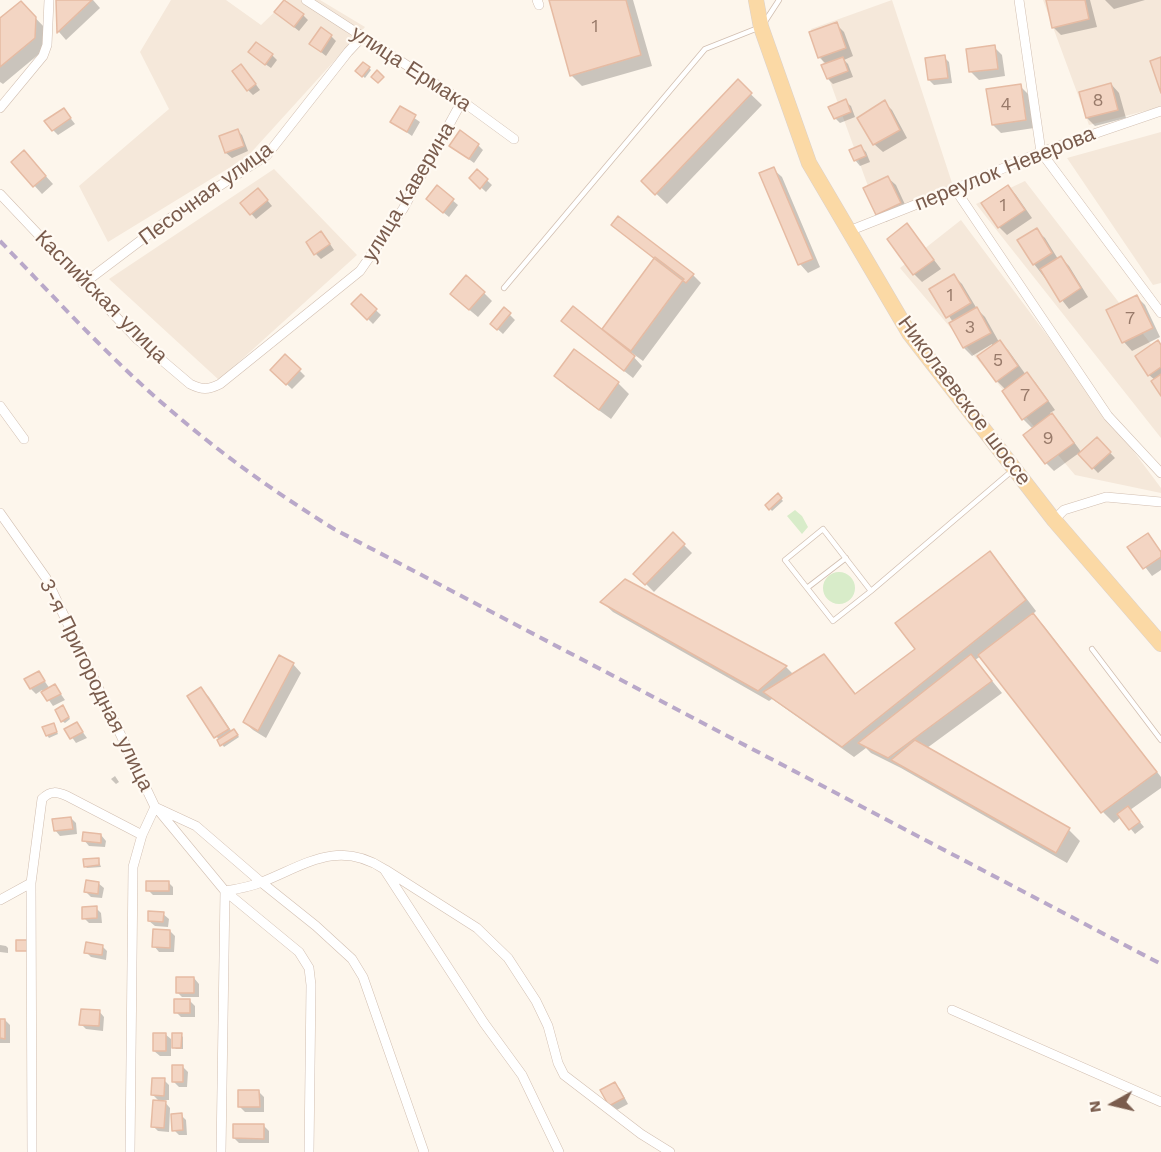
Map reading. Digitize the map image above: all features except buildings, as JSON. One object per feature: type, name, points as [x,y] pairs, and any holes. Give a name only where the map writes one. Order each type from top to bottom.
[{"type":"main road","name":"Николаевское шоссе","points":[[756,0],[761,27],[809,163],[909,333],[1054,520],[1161,644]]},
{"type":"street","points":[[0,108],[43,56],[47,45],[49,0]]},
{"type":"street","name":"улица Ермака","points":[[306,0],[462,101],[514,139]]},
{"type":"street","points":[[1019,0],[1041,152],[1161,313]]},
{"type":"street","name":"Песочная улица","points":[[84,284],[173,216],[267,155],[362,37]]},
{"type":"street","name":"улица Каверина","points":[[209,390],[220,384],[360,271],[403,209],[462,101]]},
{"type":"street","name":"переулок Неверова","points":[[849,231],[1041,152],[1161,111]]},
{"type":"street","points":[[955,189],[1108,416],[1161,473]]},
{"type":"street","name":"Каспийская улица","points":[[0,194],[137,339],[190,384],[209,390]]},
{"type":"street","points":[[1150,296],[1161,291]]},
{"type":"street","points":[[0,406],[24,439]]},
{"type":"street","points":[[1054,520],[1064,510],[1106,497],[1161,502]]},
{"type":"street","name":"3-я Пригородная улица","points":[[0,513],[46,579],[155,807],[142,835],[133,867],[130,1152]]},
{"type":"street","points":[[32,1152],[32,883],[42,799],[49,793],[57,792],[142,835]]},
{"type":"street","points":[[155,807],[196,826],[352,959],[363,977],[424,1152]]},
{"type":"street","points":[[155,807],[225,891],[299,952],[309,968],[311,985],[309,1152]]},
{"type":"street","points":[[225,891],[261,882],[316,858],[355,856],[375,863],[477,928],[493,941],[508,958],[536,1001],[548,1026],[558,1063],[564,1075],[641,1134],[670,1152]]},
{"type":"street","points":[[384,869],[452,975],[522,1075],[559,1152]]},
{"type":"street","points":[[0,900],[32,883]]},
{"type":"street","points":[[221,1152],[225,891]]},
{"type":"street","points":[[952,1010],[1161,1102]]},
{"type":"lane","points":[[504,288],[705,48],[761,27],[779,0]]},
{"type":"lane","points":[[871,591],[823,530],[784,560],[834,621],[871,591],[1015,468]]},
{"type":"lane","points":[[807,588],[846,558]]},
{"type":"lane","points":[[1092,649],[1161,740]]},
{"type":"shaded area","points":[[171,0],[226,0],[261,25],[287,0],[320,0],[365,27],[247,157],[108,242],[79,186],[169,109],[140,52]]},
{"type":"shaded area","points":[[892,0],[954,189],[877,211],[811,29]]},
{"type":"shaded area","points":[[1043,0],[1161,0],[1161,107],[1089,125]]},
{"type":"shaded area","points":[[1161,132],[1161,283],[1153,285],[1067,158]]},
{"type":"shaded area","points":[[274,169],[357,255],[219,380],[109,279]]},
{"type":"shaded area","points":[[1025,181],[1161,357],[1161,438],[976,204]]},
{"type":"shaded area","points":[[961,220],[1161,488],[1161,493],[1075,475],[900,268]]},
{"type":"green space","points":[[795,510],[802,516],[808,527],[802,534],[787,516]]},
{"type":"green space","points":[[839,572],[850,577],[855,588],[850,599],[839,604],[828,599],[823,588],[828,577]]},
{"type":"railway","points":[[0,241],[107,352],[175,414],[252,474],[334,529],[1161,964]]}]
